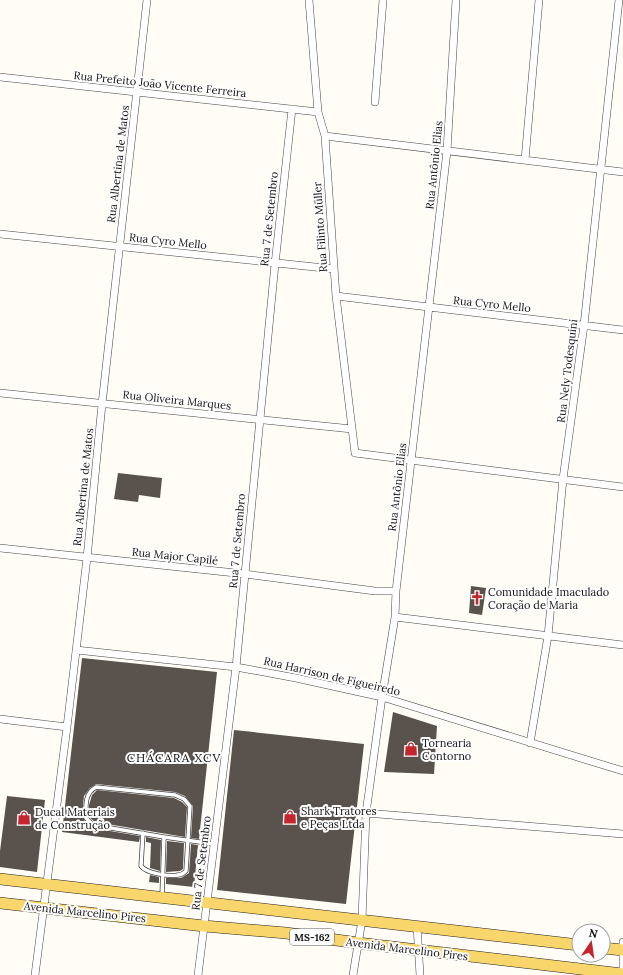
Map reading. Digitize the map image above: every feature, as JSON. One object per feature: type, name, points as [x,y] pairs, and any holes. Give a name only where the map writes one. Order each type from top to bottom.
[{"type":"main road","name":"Avenida Marcelino Pires","points":[[0,879],[571,944]]},
{"type":"main road","name":"Avenida Marcelino Pires","points":[[0,903],[286,934],[623,974]]},
{"type":"main road","points":[[611,948],[623,947]]},
{"type":"street","name":"Rua Albertina de Matos","points":[[35,975],[87,558],[102,404],[147,0]]},
{"type":"street","name":"Rua Filinto Müller","points":[[309,0],[318,112],[325,136],[336,296],[355,453],[412,459]]},
{"type":"street","points":[[375,102],[383,0]]},
{"type":"street","name":"Rua Antônio Elias","points":[[353,975],[362,920],[366,813],[395,617],[396,592],[447,151],[456,0]]},
{"type":"street","points":[[525,160],[539,0]]},
{"type":"street","name":"Rua Nely Todesquini","points":[[530,743],[548,636],[563,479],[584,325],[619,0]]},
{"type":"street","name":"Rua Prefeito João Vicente Ferreira","points":[[0,77],[318,112]]},
{"type":"street","name":"Rua 7 de Setembro","points":[[198,975],[236,667],[259,419],[292,110]]},
{"type":"street","points":[[325,136],[623,172]]},
{"type":"street","name":"Rua Cyro Mello","points":[[0,234],[334,269]]},
{"type":"street","name":"Rua Cyro Mello","points":[[336,296],[623,330]]},
{"type":"street","name":"Rua Oliveira Marques","points":[[0,393],[352,429]]},
{"type":"street","points":[[412,459],[623,487]]},
{"type":"street","name":"Rua Major Capilé","points":[[0,548],[245,574],[375,591],[396,592]]},
{"type":"street","points":[[395,617],[623,645]]},
{"type":"street","name":"Rua Harrison de Figueiredo","points":[[76,650],[236,667],[296,678],[382,697],[623,771]]},
{"type":"street","points":[[0,720],[67,727]]},
{"type":"street","points":[[366,813],[623,834]]},
{"type":"street","points":[[417,926],[420,975]]},
{"type":"street","points":[[623,947],[623,970]]},
{"type":"lane","points":[[143,833],[141,866],[147,871],[177,876],[186,871],[188,840],[190,806],[184,799],[174,795],[96,787],[90,790],[87,797],[86,818],[93,825],[143,833],[164,837],[188,840],[214,844]]},
{"type":"lane","points":[[162,898],[164,837]]},
{"type":"building","points":[[118,473],[162,478],[160,498],[139,495],[138,502],[114,499]]},
{"type":"building","name":"Comunidade Imaculado Coração de Maria","points":[[471,586],[486,588],[482,615],[469,613]]},
{"type":"building","points":[[82,658],[217,672],[199,839],[191,838],[193,806],[185,796],[175,792],[96,784],[90,788],[84,796],[84,820],[92,828],[140,836],[139,842],[62,832]]},
{"type":"building","name":"Tornearia Contorno","points":[[393,712],[437,726],[434,774],[384,772]]},
{"type":"building","name":"Shark Tratores e Peças Ltda","points":[[234,730],[364,744],[346,904],[217,890]]},
{"type":"building","points":[[97,790],[174,798],[182,802],[187,807],[185,837],[95,822],[89,817],[89,805],[92,795]]},
{"type":"building","name":"Ducal Materiais de Construção","points":[[7,796],[45,800],[37,872],[0,867],[0,851]]},
{"type":"building","points":[[146,837],[161,840],[160,871],[150,868],[151,843],[146,842]]},
{"type":"building","points":[[167,841],[184,843],[183,869],[180,871],[166,872]]},
{"type":"building","points":[[191,844],[198,845],[194,887],[166,884],[166,878],[181,878],[189,873]]},
{"type":"building","points":[[150,875],[159,877],[159,883],[149,882]]},
{"type":"place","name":"Comunidade Imaculado Coração de Maria","points":[[477,598]]},
{"type":"place","name":"Tornearia Contorno","points":[[411,749]]},
{"type":"place","name":"Shark Tratores e Peças Ltda","points":[[290,817]]},
{"type":"place","name":"Ducal Materiais de Construção","points":[[24,818]]},
{"type":"district","name":"CHÁCARA XCV","points":[[174,757]]}]
